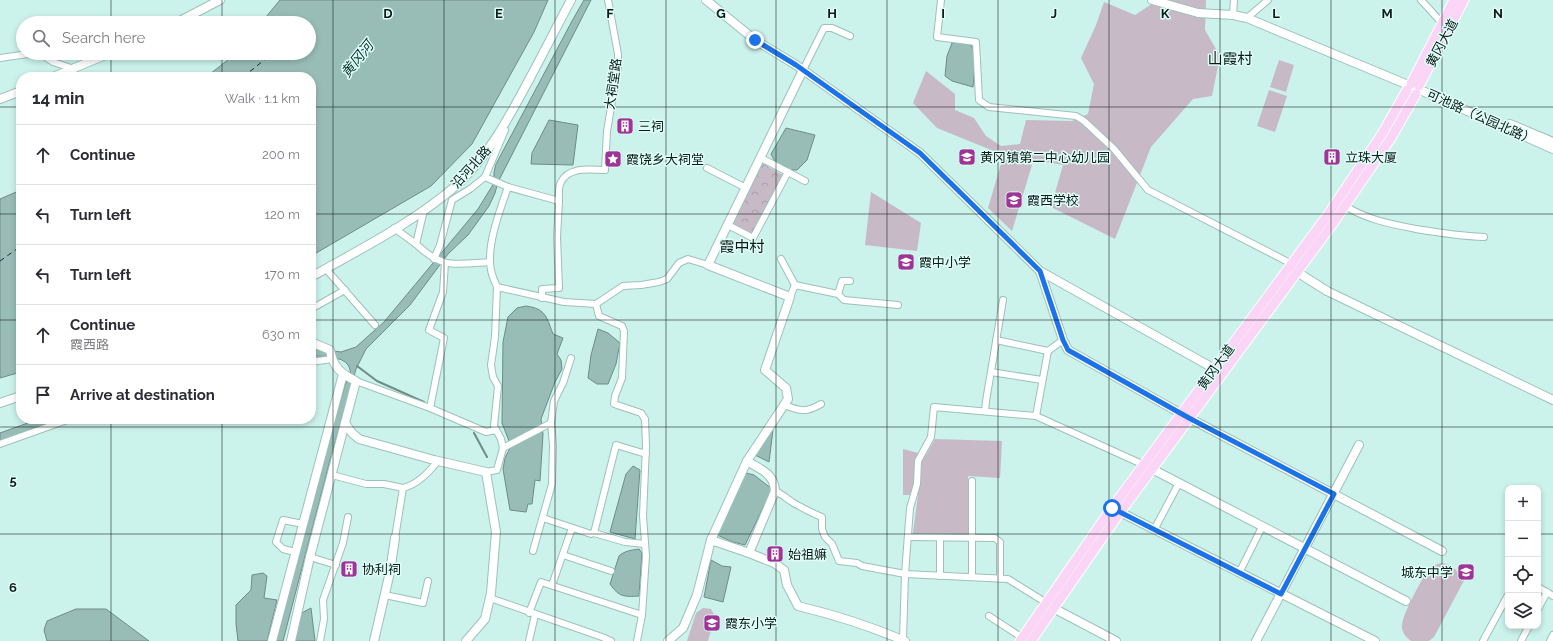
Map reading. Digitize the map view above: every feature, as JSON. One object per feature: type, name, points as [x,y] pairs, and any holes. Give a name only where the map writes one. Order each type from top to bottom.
[{"type":"main road","name":"黄冈大道","points":[[1031,641],[1116,518],[1334,222],[1390,138],[1412,86],[1454,0]]},
{"type":"main road","name":"黄冈大道","points":[[1021,639],[1108,512],[1327,216],[1382,134],[1464,0]]},
{"type":"street","points":[[189,16],[220,0]]},
{"type":"street","name":"沿河北路","points":[[316,275],[424,210],[459,182],[478,162],[495,140],[511,114],[571,0]]},
{"type":"street","name":"大祠堂路","points":[[559,201],[561,181],[569,174],[576,170],[605,170],[607,131],[618,66],[618,54],[608,0]]},
{"type":"street","points":[[707,0],[755,40],[803,70],[920,153],[1040,271],[1213,368]]},
{"type":"street","points":[[941,0],[937,37],[976,42],[979,100],[983,104],[989,107],[1076,116],[1084,121],[1114,149],[1148,190],[1290,263]]},
{"type":"street","points":[[1152,0],[1198,13],[1233,15],[1247,18],[1412,86]]},
{"type":"street","points":[[1233,15],[1234,0]]},
{"type":"street","points":[[1247,18],[1268,0]]},
{"type":"street","points":[[1420,0],[1442,22]]},
{"type":"street","points":[[708,265],[824,28],[832,28],[850,36]]},
{"type":"street","points":[[0,58],[16,56]]},
{"type":"street","points":[[50,60],[74,69]]},
{"type":"street","points":[[66,72],[94,60]]},
{"type":"street","name":"可池路（公园北路）","points":[[1412,86],[1553,142]]},
{"type":"street","name":"可池路（公园北路）","points":[[1412,86],[1553,149]]},
{"type":"street","points":[[0,99],[16,92]]},
{"type":"street","points":[[435,259],[452,200],[470,189],[485,176],[511,114]]},
{"type":"street","points":[[761,158],[805,181]]},
{"type":"street","points":[[707,168],[746,188]]},
{"type":"street","points":[[728,225],[753,238],[788,172]]},
{"type":"street","points":[[485,176],[508,188],[559,201],[556,237],[559,288],[542,289],[542,298]]},
{"type":"street","points":[[345,423],[352,433],[359,439],[438,461],[486,472],[497,470],[503,448],[501,439],[494,426],[498,386],[493,377],[491,365],[495,337],[497,288],[490,262],[496,220],[508,188]]},
{"type":"street","points":[[1345,206],[1357,213],[1381,222],[1457,236],[1484,237]]},
{"type":"street","points":[[416,244],[424,210]]},
{"type":"street","points":[[394,228],[435,259],[444,263],[490,262]]},
{"type":"street","points":[[497,288],[571,303],[596,304],[623,286],[641,285],[667,279],[679,263],[688,259],[708,265],[790,297]]},
{"type":"street","points":[[781,259],[795,284],[838,294],[844,300],[898,305]]},
{"type":"street","points":[[430,408],[444,338],[429,330],[443,292],[444,263]]},
{"type":"street","points":[[326,269],[376,325]]},
{"type":"street","points":[[1040,271],[1063,340],[1068,350],[1189,418],[1442,551]]},
{"type":"street","points":[[1297,272],[1328,291],[1553,400]]},
{"type":"street","points":[[838,294],[842,281],[850,281]]},
{"type":"street","points":[[668,641],[683,628],[697,595],[711,540],[747,461],[788,399],[786,388],[765,370],[795,284]]},
{"type":"street","points":[[316,306],[344,290]]},
{"type":"street","points":[[985,411],[1003,300]]},
{"type":"street","points":[[596,304],[599,316],[622,326],[624,331],[622,378],[615,396],[614,404],[641,413],[645,419],[646,454],[643,516],[646,556],[642,615],[637,641]]},
{"type":"street","points":[[996,340],[1048,351]]},
{"type":"street","points":[[1036,416],[1048,351],[1063,340]]},
{"type":"street","points":[[316,344],[330,350],[335,365],[343,374],[356,381],[430,408],[486,432],[496,430]]},
{"type":"street","points":[[532,551],[552,484],[553,445],[551,423],[554,401],[563,384],[571,358]]},
{"type":"street","points":[[316,361],[332,359]]},
{"type":"street","points":[[991,372],[1042,380]]},
{"type":"street","points":[[272,641],[343,374]]},
{"type":"street","points":[[291,641],[310,557],[356,381]]},
{"type":"street","points":[[0,403],[16,398]]},
{"type":"street","points":[[784,405],[811,410],[821,404]]},
{"type":"street","points":[[711,540],[774,562],[784,570],[787,585],[798,606],[862,624],[904,640],[905,574],[910,508],[917,484],[918,461],[931,437],[934,407],[1036,416],[1142,464]]},
{"type":"street","points":[[503,448],[551,423]]},
{"type":"street","points":[[0,444],[56,424]]},
{"type":"street","points":[[594,533],[616,445],[646,454]]},
{"type":"street","points":[[1256,641],[1359,445]]},
{"type":"street","points":[[332,475],[366,484],[384,484],[403,488],[412,485],[429,472],[438,461]]},
{"type":"street","points":[[747,461],[770,475],[775,484],[775,491],[749,553]]},
{"type":"street","points":[[1152,469],[1406,601]]},
{"type":"street","points":[[466,641],[485,620],[490,598],[496,532],[486,472]]},
{"type":"street","points":[[972,481],[972,577]]},
{"type":"street","points":[[1154,530],[1179,483]]},
{"type":"street","points":[[374,641],[385,594],[403,488]]},
{"type":"street","points":[[775,491],[784,495],[806,510],[822,517],[822,529],[825,537],[832,544],[839,561],[857,563],[862,566],[905,574],[1008,579],[1045,602]]},
{"type":"street","points":[[1112,508],[1375,641]]},
{"type":"street","points":[[320,641],[324,619],[323,600],[343,543],[348,517]]},
{"type":"street","points":[[542,518],[591,534],[594,533],[625,542],[645,544]]},
{"type":"street","points":[[295,552],[283,549],[276,542],[283,520],[303,524]]},
{"type":"street","points":[[1239,573],[1262,527]]},
{"type":"street","points":[[552,585],[572,528]]},
{"type":"street","points":[[908,537],[995,538],[1000,542],[1000,578]]},
{"type":"street","points":[[940,538],[940,576]]},
{"type":"street","points":[[563,555],[611,571]]},
{"type":"street","points":[[310,557],[336,564]]},
{"type":"street","points":[[385,594],[423,603],[428,581]]},
{"type":"street","points":[[529,641],[532,614],[541,582],[642,615]]},
{"type":"street","points":[[1541,589],[1550,594],[1541,605]]},
{"type":"street","points":[[490,598],[532,614],[602,636],[611,641]]},
{"type":"street","points":[[1483,641],[1505,601]]},
{"type":"street","points":[[1055,609],[1116,641]]},
{"type":"street","points":[[989,616],[1021,639]]},
{"type":"street","points":[[1521,641],[1527,629]]},
{"type":"street","points":[[1550,641],[1553,635]]},
{"type":"green space","points":[[1158,0],[1206,0],[1205,30],[1220,56],[1212,96],[1193,99],[1151,147],[1115,239],[1051,207],[1063,165],[1001,154],[937,128],[913,103],[926,71],[955,94],[955,110],[974,118],[986,136],[1001,146],[1020,144],[1026,120],[1072,121],[1088,114],[1094,84],[1081,58],[1096,25],[1104,2],[1135,15]]},
{"type":"green space","points":[[1279,60],[1294,65],[1286,92],[1270,87]]},
{"type":"green space","points":[[1269,90],[1287,96],[1275,132],[1257,126]]},
{"type":"green space","points":[[1003,157],[1032,165],[1012,231],[988,208]]},
{"type":"green space","points":[[762,163],[783,175],[752,235],[731,224]]},
{"type":"green space","points":[[871,192],[921,223],[917,251],[865,245]]},
{"type":"green space","points":[[935,439],[1002,441],[1000,478],[968,476],[969,534],[913,533],[918,495],[903,495],[903,449],[926,455]]},
{"type":"green space","points":[[1441,563],[1452,567],[1460,576],[1463,571],[1468,573],[1434,637],[1429,641],[1411,641],[1405,636],[1402,628],[1404,616],[1428,570],[1431,566]]},
{"type":"green space","points":[[703,608],[711,609],[715,616],[708,641],[687,641],[696,613]]},
{"type":"water","name":"黄冈河","points":[[280,0],[548,0],[534,32],[472,144],[431,186],[316,253],[316,72],[212,72],[228,60],[316,60],[316,16],[267,16]]},
{"type":"water","points":[[584,0],[591,0],[498,182],[489,206],[468,235],[448,254],[410,305],[366,349],[356,369],[330,460],[283,641],[276,641],[309,511],[345,385],[351,374],[349,366],[345,362],[336,358],[316,356],[316,349],[341,352],[356,347],[384,322],[478,209],[494,183],[496,164]]},
{"type":"water","points":[[959,42],[970,44],[974,53],[973,87],[952,81],[945,76],[947,56],[952,43]]},
{"type":"water","points":[[549,120],[578,125],[573,165],[531,164],[532,153]]},
{"type":"water","points":[[786,128],[815,135],[807,160],[797,170],[781,167],[775,162],[771,154]]},
{"type":"water","points":[[16,192],[16,373],[0,378],[0,199]]},
{"type":"water","points":[[526,306],[533,307],[541,311],[547,318],[553,334],[563,338],[557,354],[561,360],[562,369],[555,382],[541,419],[543,434],[540,481],[535,480],[532,504],[528,504],[526,512],[510,510],[503,469],[505,458],[511,446],[502,423],[503,342],[508,317],[517,308]]},
{"type":"water","points":[[598,329],[608,333],[620,343],[616,364],[608,384],[597,384],[588,378],[591,355]]},
{"type":"water","points":[[25,424],[46,424],[0,441],[0,433]]},
{"type":"water","points":[[773,430],[769,462],[755,455],[767,434]]},
{"type":"water","points":[[633,466],[640,470],[635,539],[610,532],[626,474]]},
{"type":"water","points":[[746,473],[754,475],[772,489],[745,545],[733,542],[717,535]]},
{"type":"water","points":[[639,549],[642,553],[639,596],[619,594],[610,584],[619,556],[631,550]]},
{"type":"water","points":[[711,560],[722,566],[731,567],[723,602],[704,597]]},
{"type":"water","points":[[263,573],[267,576],[264,598],[277,600],[267,641],[238,641],[236,605],[251,590],[252,575]]},
{"type":"water","points":[[311,608],[315,641],[292,641],[298,615]]},
{"type":"water","points":[[76,609],[106,609],[149,641],[47,641],[44,630],[47,621]]},
{"type":"waterway","points":[[357,366],[377,381],[424,402]]},
{"type":"waterway","points":[[474,433],[487,457]]},
{"type":"ferry route","points":[[249,72],[264,60]]},
{"type":"ferry route","points":[[0,261],[16,250]]},
{"type":"place","name":"三祠","points":[[625,126]]},
{"type":"place","name":"黄冈镇第二中心幼儿园","points":[[967,157]]},
{"type":"place","name":"立珠大厦","points":[[1332,157]]},
{"type":"place","name":"霞饶乡大祠堂","points":[[613,159]]},
{"type":"place","name":"霞西学校","points":[[1014,200]]},
{"type":"place","name":"霞中小学","points":[[906,262]]},
{"type":"place","name":"始祖嫲","points":[[775,554]]},
{"type":"place","name":"协利祠","points":[[349,569]]},
{"type":"place","name":"城东中学","points":[[1466,572]]},
{"type":"place","name":"霞东小学","points":[[712,623]]},
{"type":"district","name":"山霞村","points":[[1230,59]]},
{"type":"district","name":"霞中村","points":[[742,247]]},
{"type":"route","points":[[755,40],[796,65],[920,153],[1040,271],[1063,340],[1068,350],[1189,418],[1334,494],[1281,594],[1112,508]]}]
